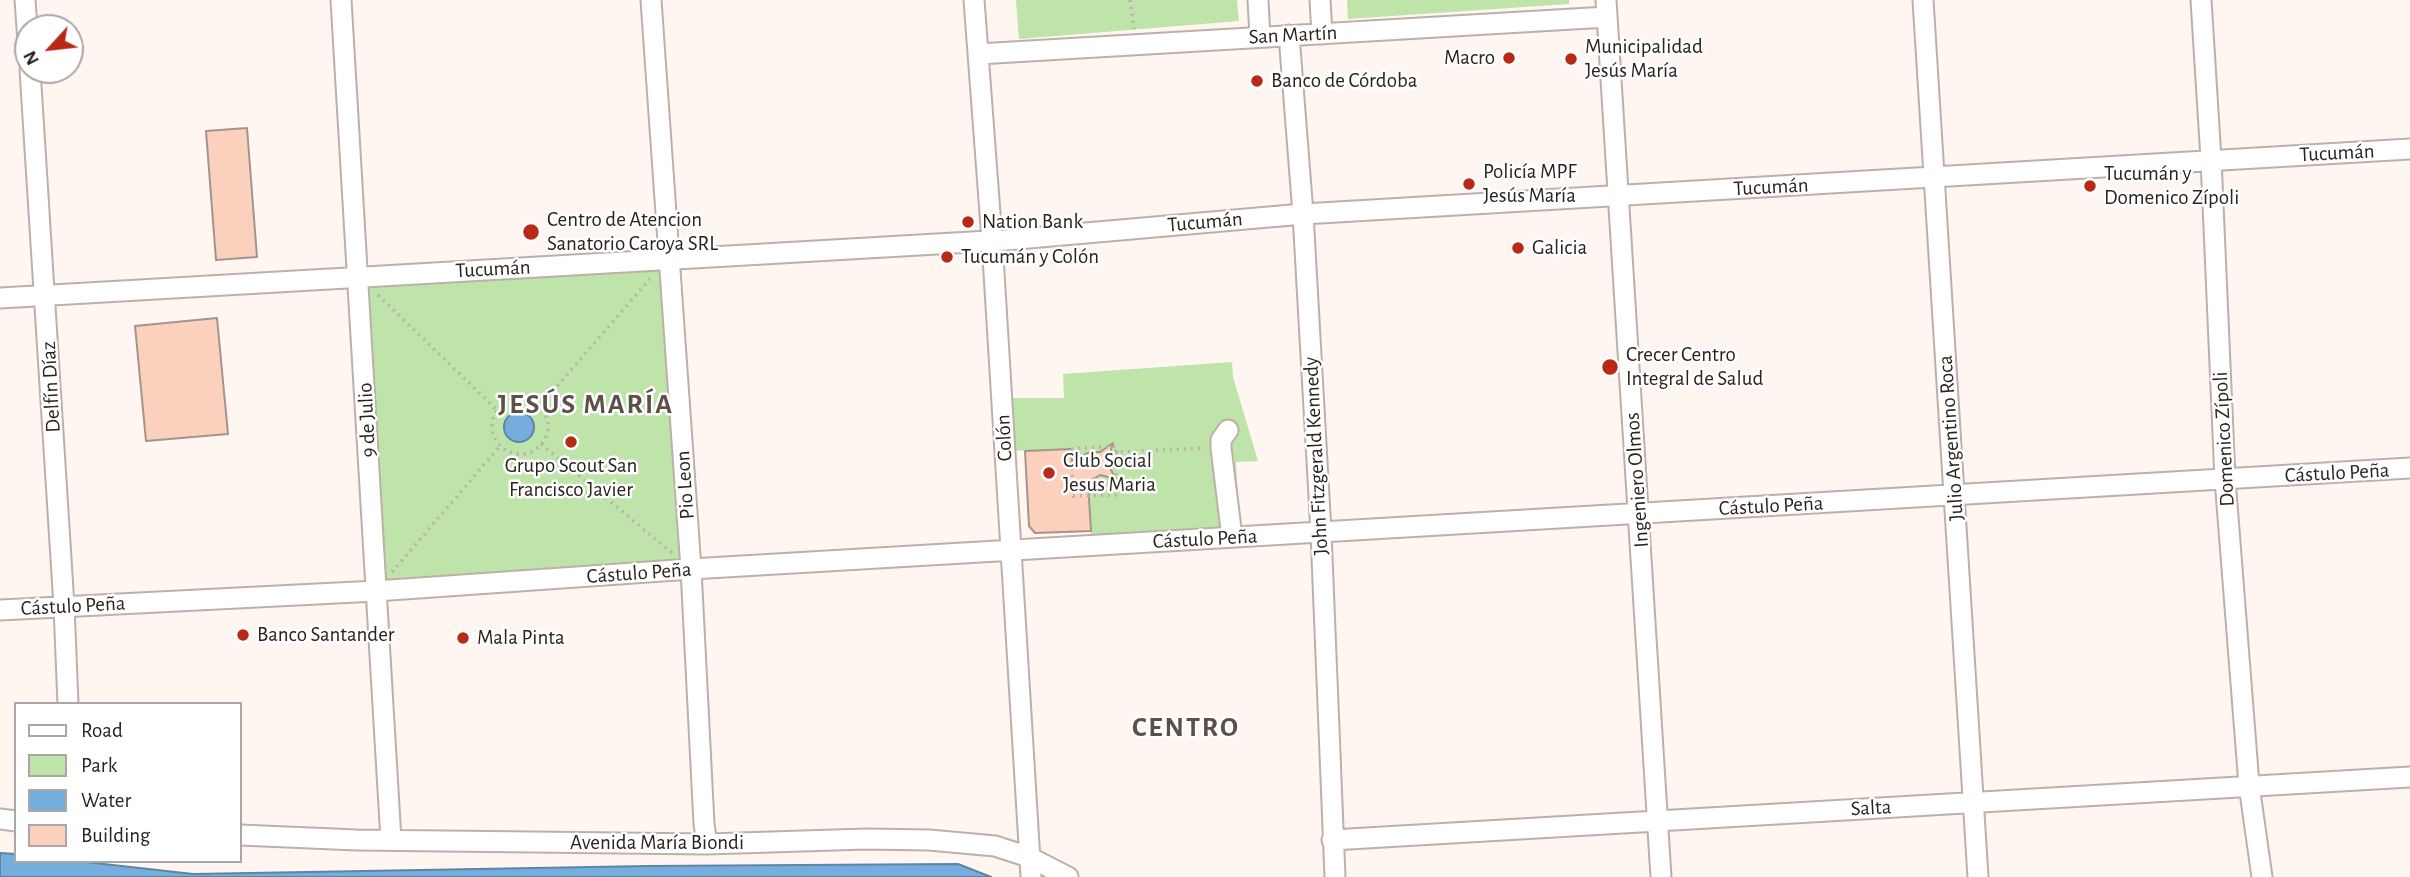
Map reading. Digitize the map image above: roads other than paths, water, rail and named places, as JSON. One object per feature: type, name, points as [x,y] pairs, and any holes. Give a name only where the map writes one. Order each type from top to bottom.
[{"type":"street","name":"9 de Julio","points":[[341,0],[391,840]]},
{"type":"street","name":"Pio Leon","points":[[651,0],[691,569],[707,845]]},
{"type":"street","name":"Colón","points":[[974,0],[992,240],[1030,867]]},
{"type":"street","points":[[1258,0],[1261,37]]},
{"type":"street","points":[[1320,0],[1322,34]]},
{"type":"street","name":"Julio Argentino Roca","points":[[1923,0],[1978,877]]},
{"type":"street","name":"Domenico Zípoli","points":[[2202,0],[2225,479],[2249,785],[2262,877]]},
{"type":"street","name":"San Martín","points":[[978,54],[1322,34],[1607,8]]},
{"type":"street","name":"Ingeniero Olmos","points":[[1607,8],[1661,877]]},
{"type":"street","name":"John Fitzgerald Kennedy","points":[[1289,36],[1303,214],[1321,532],[1335,877]]},
{"type":"street","name":"Delfín Díaz","points":[[31,84],[68,702]]},
{"type":"street","name":"Tucumán","points":[[0,298],[992,240],[1303,214],[2410,149]]},
{"type":"street","points":[[1225,439],[1232,537]]},
{"type":"street","name":"Cástulo Peña","points":[[0,610],[376,591],[691,569],[2410,468]]},
{"type":"street","name":"Salta","points":[[1332,840],[2410,776]]},
{"type":"street","name":"Avenida María Biondi","points":[[242,835],[707,845],[929,839],[995,846],[1030,867],[1068,877]]},
{"type":"water","points":[[519,412],[530,416],[534,427],[530,438],[519,442],[508,438],[504,427],[508,416]]},
{"type":"water","points":[[0,853],[14,854],[14,863],[95,863],[193,874],[958,864],[991,877],[0,877]]},
{"type":"place","name":"Macro","points":[[1509,58]]},
{"type":"place","name":"Municipalidad Jesús María","points":[[1571,59]]},
{"type":"place","name":"Banco de Córdoba","points":[[1257,81]]},
{"type":"place","name":"Policía MPF Jesús María","points":[[1469,184]]},
{"type":"place","name":"Tucumán y Domenico Zípoli","points":[[2090,186]]},
{"type":"place","name":"Nation Bank","points":[[968,222]]},
{"type":"place","name":"Centro de Atencion Sanatorio Caroya SRL","points":[[531,232]]},
{"type":"place","name":"Galicia","points":[[1518,248]]},
{"type":"place","name":"Tucumán y Colón","points":[[947,257]]},
{"type":"place","name":"Crecer Centro Integral de Salud","points":[[1610,367]]},
{"type":"place","name":"Grupo Scout San Francisco Javier","points":[[571,442]]},
{"type":"place","name":"Club Social Jesus Maria","points":[[1049,473]]},
{"type":"place","name":"Banco Santander","points":[[243,635]]},
{"type":"place","name":"Mala Pinta","points":[[463,638]]},
{"type":"district","name":"JESÚS MARÍA","points":[[586,405]]},
{"type":"district","name":"CENTRO","points":[[1186,728]]}]
